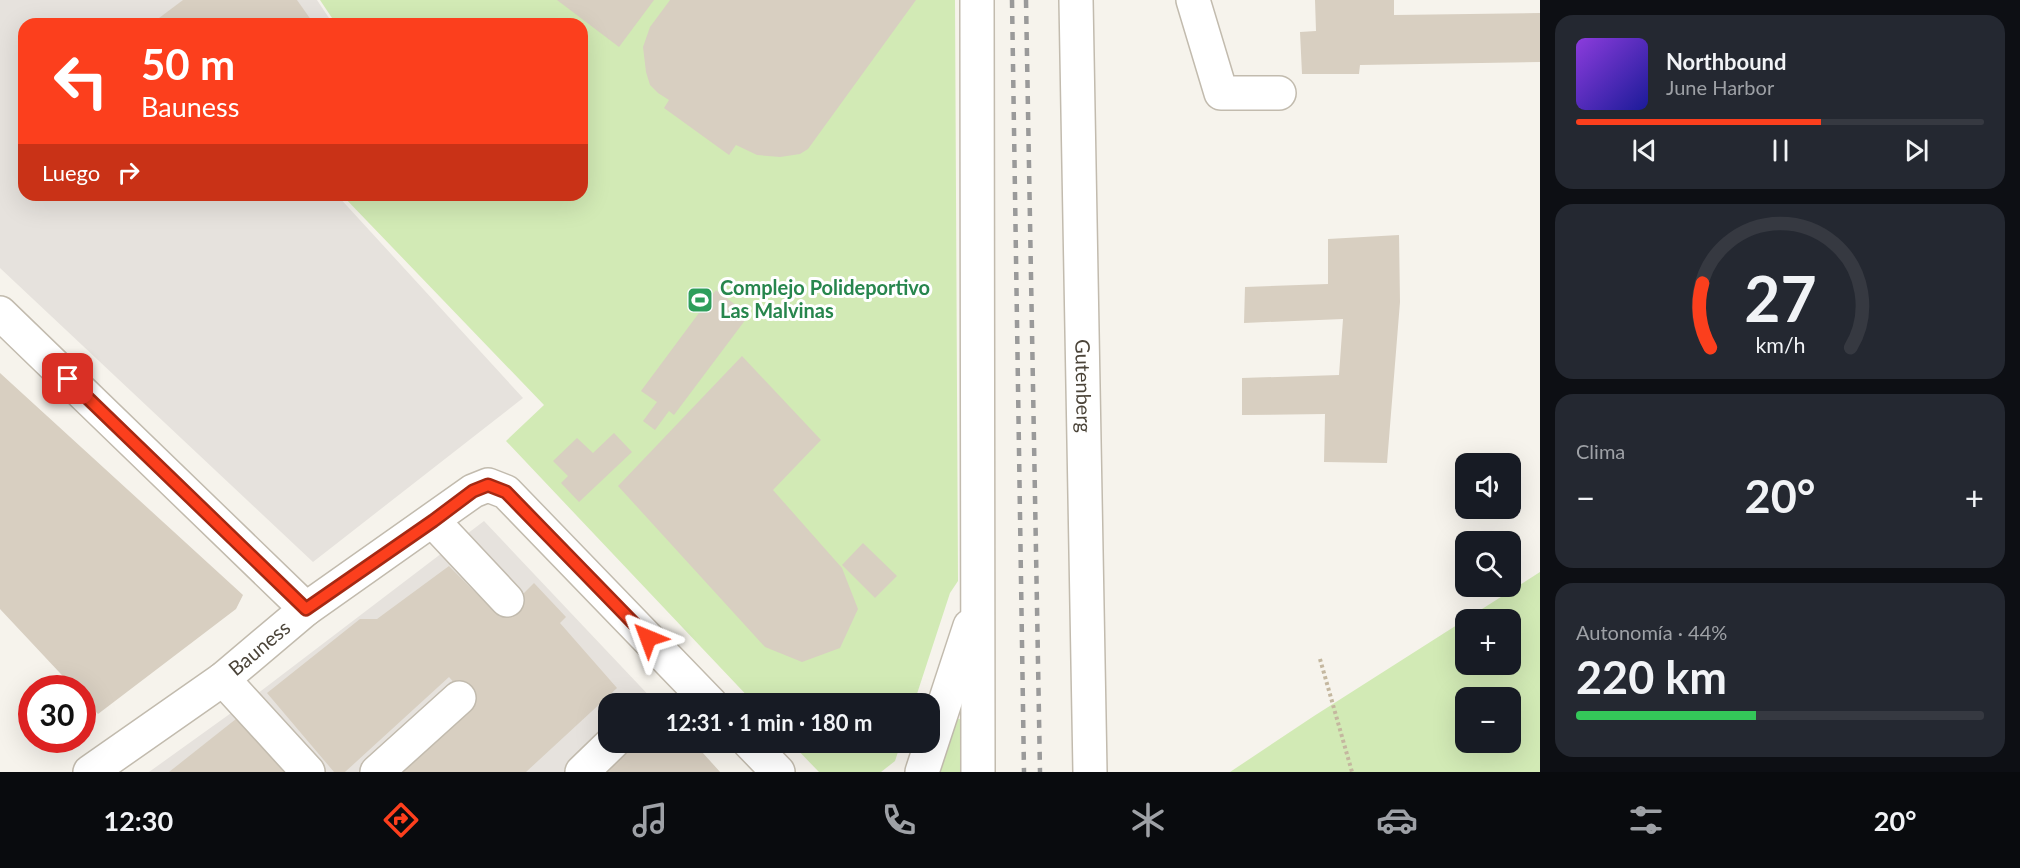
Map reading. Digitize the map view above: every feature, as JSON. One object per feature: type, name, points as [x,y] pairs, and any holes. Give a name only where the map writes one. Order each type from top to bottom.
[{"type":"street","points":[[977,0],[978,772]]},
{"type":"street","name":"Gutenberg","points":[[1076,0],[1090,772]]},
{"type":"street","points":[[1193,0],[1221,93],[1279,93]]},
{"type":"street","points":[[0,313],[306,609]]},
{"type":"street","name":"Bauness","points":[[90,772],[223,679],[306,609],[473,491],[488,485],[506,492],[700,693]]},
{"type":"street","points":[[433,521],[507,600]]},
{"type":"street","points":[[922,772],[979,599]]},
{"type":"street","points":[[223,679],[308,772]]},
{"type":"street","points":[[377,772],[459,698]]},
{"type":"street","points":[[582,772],[602,753]]},
{"type":"street","points":[[760,753],[778,772]]},
{"type":"path","points":[[1320,659],[1352,772]]},
{"type":"shaded area","points":[[0,0],[317,0],[329,18],[18,18],[18,201],[342,201],[523,398],[313,562],[0,268]]},
{"type":"shaded area","points":[[484,521],[647,693],[598,693],[598,753],[702,753],[720,772],[149,772],[245,703]]},
{"type":"green space","name":"Complejo Polideportivo Las Malvinas","points":[[320,0],[955,0],[958,581],[950,593],[917,693],[745,693],[506,441],[544,405],[348,201],[588,201],[588,18],[332,18]]},
{"type":"green space","points":[[1540,572],[1540,772],[1230,772],[1455,626],[1455,675],[1521,675],[1521,609],[1482,609],[1501,597],[1521,597],[1521,584]]},
{"type":"green space","points":[[955,718],[963,720],[967,772],[934,772]]},
{"type":"green space","points":[[801,753],[898,753],[895,761],[881,772],[819,772]]},
{"type":"building","points":[[183,0],[297,0],[310,18],[159,18]]},
{"type":"building","points":[[557,0],[654,0],[619,47],[588,24],[588,18],[581,18]]},
{"type":"building","points":[[670,0],[916,0],[808,149],[800,154],[780,157],[757,155],[736,145],[729,155],[664,108],[669,100],[650,85],[643,47],[650,27]]},
{"type":"building","points":[[1315,0],[1394,0],[1394,15],[1540,13],[1540,62],[1360,65],[1359,74],[1302,74],[1300,32],[1316,31]]},
{"type":"building","points":[[1399,235],[1400,302],[1387,463],[1324,462],[1325,414],[1242,415],[1242,378],[1339,375],[1343,319],[1244,323],[1245,287],[1328,284],[1328,239]]},
{"type":"building","points":[[716,290],[749,315],[674,415],[669,411],[655,430],[643,421],[657,402],[641,391]]},
{"type":"building","points":[[742,356],[821,440],[773,490],[842,568],[858,609],[840,648],[802,662],[765,647],[618,486]]},
{"type":"building","points":[[0,373],[243,595],[236,609],[98,714],[96,712],[96,675],[62,675],[0,609]]},
{"type":"building","points":[[614,433],[632,452],[579,502],[561,483],[568,476],[553,461],[577,438],[593,453]]},
{"type":"building","points":[[863,543],[897,576],[875,598],[842,565]]},
{"type":"building","points":[[449,566],[500,617],[534,583],[566,617],[560,623],[617,688],[612,693],[598,693],[598,706],[526,772],[393,772],[471,702],[449,677],[345,772],[334,772],[267,693],[360,619],[377,619]]},
{"type":"building","points":[[241,715],[291,772],[169,772]]},
{"type":"building","points":[[621,753],[703,753],[720,772],[600,772]]},
{"type":"railway","points":[[1012,0],[1024,772]]},
{"type":"railway","points":[[1026,0],[1040,772]]},
{"type":"place","name":"Complejo Polideportivo Las Malvinas","points":[[700,300]]},
{"type":"route","points":[[68,379],[306,609],[473,491],[488,485],[506,492],[648,638]]}]
